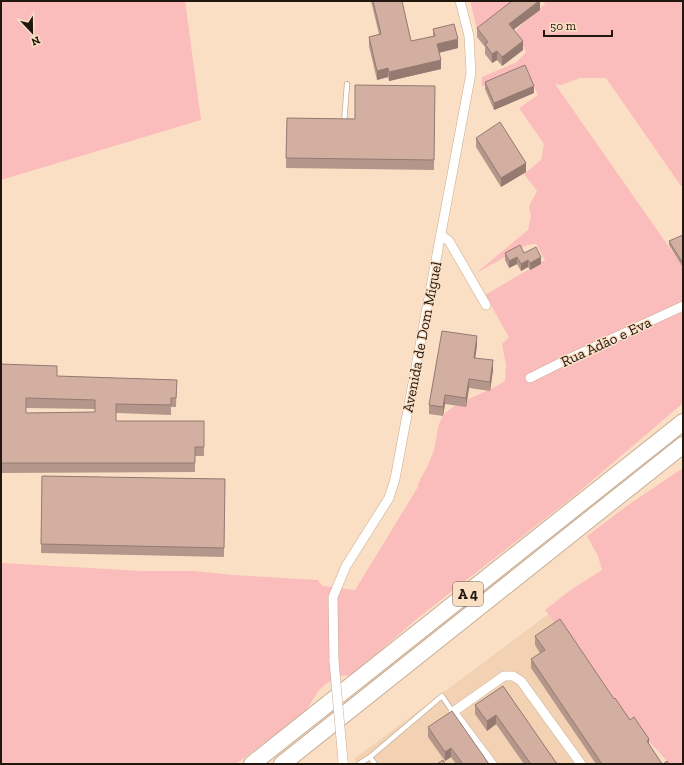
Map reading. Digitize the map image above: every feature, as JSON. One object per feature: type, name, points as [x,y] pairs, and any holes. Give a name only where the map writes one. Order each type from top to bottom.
[{"type":"highway","name":"A 4","points":[[252,764],[683,422]]},
{"type":"highway","name":"A 4","points":[[282,764],[683,445]]},
{"type":"street","name":"Avenida de Dom Miguel","points":[[343,763],[334,661],[333,597],[346,566],[389,498],[395,479],[471,73],[469,36],[460,1]]},
{"type":"street","points":[[441,235],[449,240],[486,305]]},
{"type":"street","name":"Rua Adão e Eva","points":[[530,378],[683,306]]},
{"type":"street","points":[[492,764],[453,712],[504,676],[513,676],[522,681],[581,764]]},
{"type":"lane","points":[[344,124],[347,84]]},
{"type":"lane","points":[[358,764],[370,757],[442,696],[453,712]]},
{"type":"lane","points":[[370,757],[375,764]]},
{"type":"shaded area","points":[[1,1],[185,1],[201,120],[1,180]]},
{"type":"shaded area","points":[[470,1],[520,1],[479,37]]},
{"type":"shaded area","points":[[543,1],[683,1],[683,186],[681,186],[606,78],[580,78],[561,85],[555,84],[683,267],[683,403],[574,496],[419,617],[352,675],[339,676],[326,684],[319,690],[305,712],[236,764],[1,764],[1,563],[143,571],[194,571],[318,580],[322,586],[355,590],[418,487],[418,484],[433,453],[439,426],[445,414],[458,404],[505,381],[506,365],[502,344],[509,337],[485,295],[545,260],[536,244],[527,245],[476,273],[528,230],[531,216],[529,206],[537,191],[524,174],[541,160],[544,144],[519,108],[538,95],[525,68],[482,87],[482,77],[517,62],[526,52],[516,30],[545,4]]},
{"type":"shaded area","points":[[683,468],[683,764],[670,764],[631,722],[545,610],[572,589],[602,570],[598,556],[587,536],[628,505]]},
{"type":"shaded area","points":[[550,613],[664,764],[358,764],[354,759]]},
{"type":"building","points":[[373,1],[402,1],[411,41],[435,36],[433,29],[454,24],[458,39],[437,44],[441,60],[389,72],[388,68],[377,71],[369,37],[381,34]]},
{"type":"building","points":[[512,1],[539,1],[509,24],[523,41],[502,57],[497,51],[492,54],[485,44],[488,42],[477,28]]},
{"type":"building","points":[[525,65],[534,86],[494,103],[485,82]]},
{"type":"building","points":[[355,85],[435,86],[434,160],[286,158],[287,118],[355,119]]},
{"type":"building","points":[[500,122],[526,163],[501,178],[476,138]]},
{"type":"building","points":[[683,235],[683,261],[682,262],[669,241]]},
{"type":"building","points":[[520,245],[524,253],[536,247],[541,257],[530,263],[528,260],[521,264],[517,257],[509,261],[505,253]]},
{"type":"building","points":[[442,331],[477,336],[474,358],[493,360],[490,382],[469,379],[466,398],[445,395],[443,407],[429,405]]},
{"type":"building","points":[[1,364],[57,366],[57,376],[177,380],[176,398],[171,398],[171,405],[116,404],[116,421],[204,421],[204,447],[195,447],[195,463],[1,463]],"holes":[[[26,398],[95,400],[95,412],[26,413]]]},
{"type":"building","points":[[42,476],[225,479],[224,548],[41,544]]},
{"type":"building","points":[[560,619],[614,699],[615,698],[630,720],[634,717],[649,739],[647,741],[662,764],[602,764],[531,659],[545,650],[535,636]]},
{"type":"building","points":[[503,686],[557,764],[531,764],[496,715],[487,721],[475,705]]},
{"type":"building","points":[[452,711],[489,764],[463,764],[451,748],[445,752],[428,727]]},
{"type":"building","points":[[443,760],[445,764],[437,764]]}]
